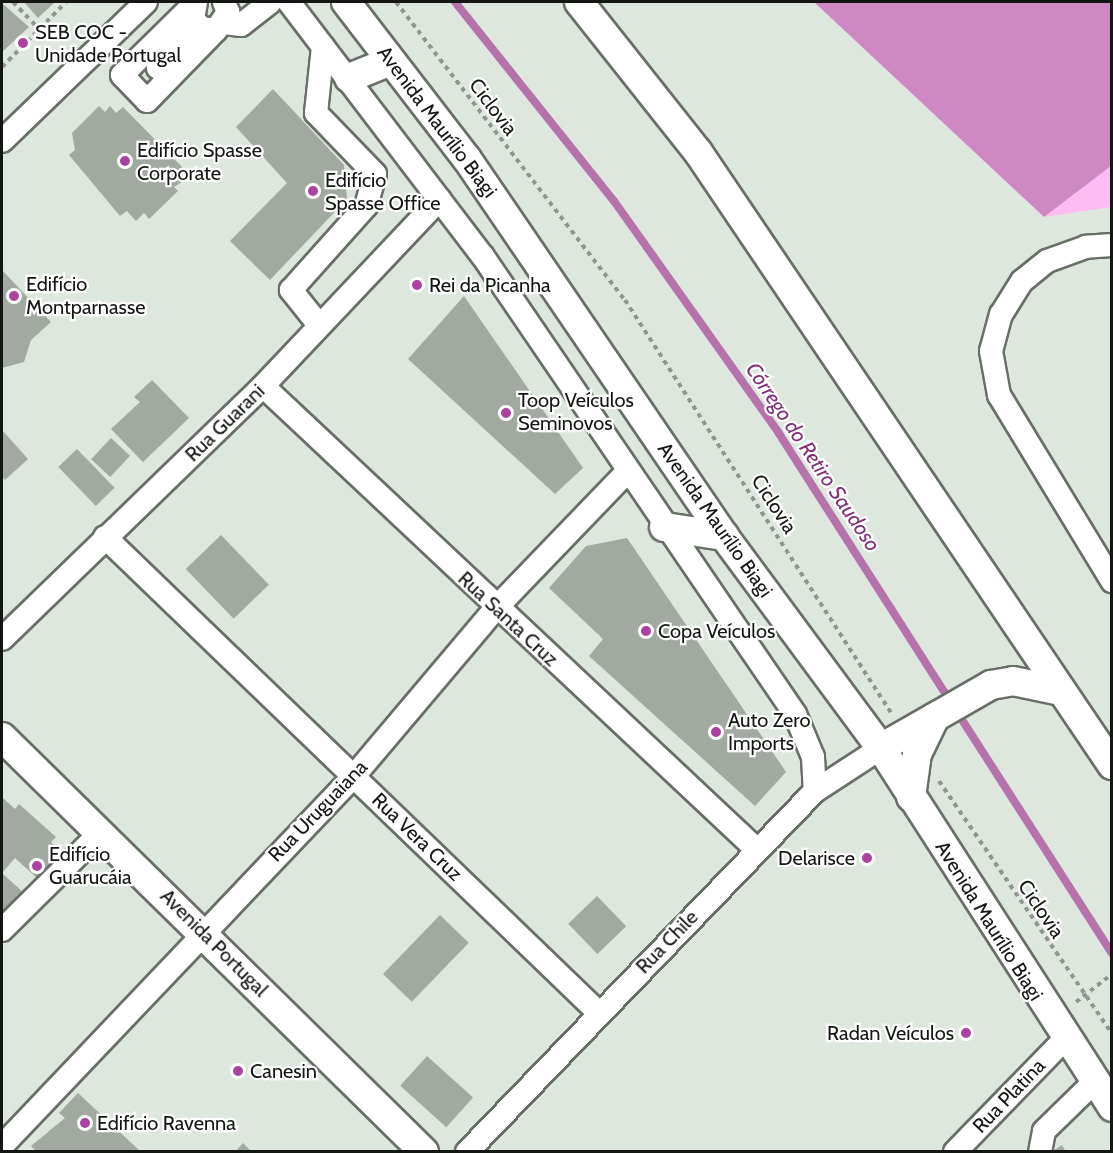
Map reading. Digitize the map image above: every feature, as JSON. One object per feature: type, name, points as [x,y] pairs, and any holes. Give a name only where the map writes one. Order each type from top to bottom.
[{"type":"main road","name":"Avenida Maurílio Biagi","points":[[346,2],[467,159],[724,536],[881,748],[1064,1040],[1112,1107]]},
{"type":"main road","points":[[579,2],[698,152],[1112,765]]},
{"type":"main road","points":[[349,78],[391,61]]},
{"type":"main road","points":[[664,527],[724,536]]},
{"type":"main road","points":[[881,748],[912,741],[940,714],[991,685],[1013,681],[1061,691]]},
{"type":"main road","name":"Avenida Portugal","points":[[2,737],[203,930],[424,1152]]},
{"type":"main road","points":[[911,797],[912,741]]},
{"type":"street","points":[[2,141],[146,2]]},
{"type":"street","points":[[158,68],[215,12],[241,25],[270,2]]},
{"type":"street","points":[[289,2],[440,199],[795,714],[813,757],[815,791]]},
{"type":"street","points":[[320,325],[291,290],[366,206],[375,174],[316,113],[323,46]]},
{"type":"street","name":"Rua Guarani","points":[[2,639],[263,386],[440,199]]},
{"type":"street","points":[[1112,245],[1086,247],[1047,261],[1022,280],[1001,314],[991,351],[999,394],[1112,581]]},
{"type":"street","name":"Rua Santa Cruz","points":[[263,386],[496,608],[756,849]]},
{"type":"street","name":"Rua Uruguaiana","points":[[2,1146],[203,930],[354,776],[496,608],[628,471]]},
{"type":"street","name":"Rua Vera Cruz","points":[[105,537],[600,1013]]},
{"type":"street","name":"Rua Chile","points":[[467,1152],[756,849],[815,791],[881,748]]},
{"type":"street","points":[[2,930],[101,832]]},
{"type":"street","name":"Rua Platina","points":[[955,1152],[1064,1040]]},
{"type":"street","points":[[1040,1152],[1044,1131],[1094,1082]]},
{"type":"path","points":[[13,2],[39,29]]},
{"type":"path","points":[[2,67],[66,2]]},
{"type":"path","name":"Ciclovia","points":[[396,2],[625,300],[912,741],[1083,998],[1112,1034]]},
{"type":"path","points":[[1076,1002],[1112,974]]},
{"type":"shaded area","points":[[814,2],[1111,2],[1111,166],[1044,217]]},
{"type":"shaded area","points":[[1111,166],[1111,207],[1044,217]]},
{"type":"building","points":[[24,2],[55,2],[38,18]]},
{"type":"building","points":[[2,5],[29,27],[2,52]]},
{"type":"building","name":"Edifício Spasse Office","points":[[273,89],[344,165],[347,199],[270,280],[230,241],[287,183],[236,127]]},
{"type":"building","name":"Edifício Spasse Corporate","points":[[99,106],[105,112],[110,106],[116,113],[123,107],[182,167],[175,174],[182,182],[174,187],[178,191],[149,219],[144,213],[136,221],[127,211],[120,216],[69,155],[75,150],[72,133]]},
{"type":"building","name":"Edifício Montparnasse","points":[[2,270],[51,322],[31,340],[24,362],[2,368]]},
{"type":"building","name":"Toop Veículos Seminovos","points":[[464,296],[583,468],[555,494],[408,359]]},
{"type":"building","points":[[152,380],[189,418],[143,462],[111,429],[140,402],[134,397]]},
{"type":"building","points":[[2,430],[28,459],[5,480],[2,476]]},
{"type":"building","points":[[111,438],[130,456],[110,477],[91,459]]},
{"type":"building","points":[[77,449],[115,488],[96,506],[58,467]]},
{"type":"building","points":[[221,535],[269,585],[234,619],[186,569]]},
{"type":"building","points":[[627,538],[786,772],[755,806],[589,656],[603,639],[549,588],[586,546]]},
{"type":"building","name":"Edifício Guarucáia","points":[[3,798],[15,809],[19,804],[56,837],[51,842],[63,852],[38,879],[15,858],[2,873]]},
{"type":"building","points":[[2,873],[25,894],[2,920]]},
{"type":"building","points":[[597,896],[626,926],[597,954],[568,924]]},
{"type":"building","points":[[440,915],[469,943],[412,1002],[383,974]]},
{"type":"building","points":[[427,1056],[473,1097],[446,1127],[400,1086]]},
{"type":"building","name":"Edifício Ravenna","points":[[78,1093],[141,1152],[37,1152],[31,1146],[65,1118],[59,1113]]},
{"type":"building","points":[[243,1143],[252,1152],[235,1152]]},
{"type":"building","points":[[1062,1145],[1066,1152],[1051,1152]]},
{"type":"waterway","name":"Córrego do Retiro Saudoso","points":[[455,2],[614,201],[778,432],[951,702]]},
{"type":"waterway","name":"Córrego do Retiro Saudoso","points":[[957,712],[1112,953]]},
{"type":"place","name":"SEB COC - Unidade Portugal","points":[[23,43]]},
{"type":"place","name":"Edifício Spasse Corporate","points":[[125,161]]},
{"type":"place","name":"Edifício Spasse Office","points":[[313,191]]},
{"type":"place","name":"Rei da Picanha","points":[[417,285]]},
{"type":"place","name":"Edifício Montparnasse","points":[[14,296]]},
{"type":"place","name":"Toop Veículos Seminovos","points":[[506,413]]},
{"type":"place","name":"Copa Veículos","points":[[646,631]]},
{"type":"place","name":"Auto Zero Imports","points":[[716,732]]},
{"type":"place","name":"Delarisce","points":[[867,858]]},
{"type":"place","name":"Edifício Guarucáia","points":[[37,866]]},
{"type":"place","name":"Radan Veículos","points":[[966,1033]]},
{"type":"place","name":"Canesin","points":[[238,1071]]},
{"type":"place","name":"Edifício Ravenna","points":[[85,1123]]}]
